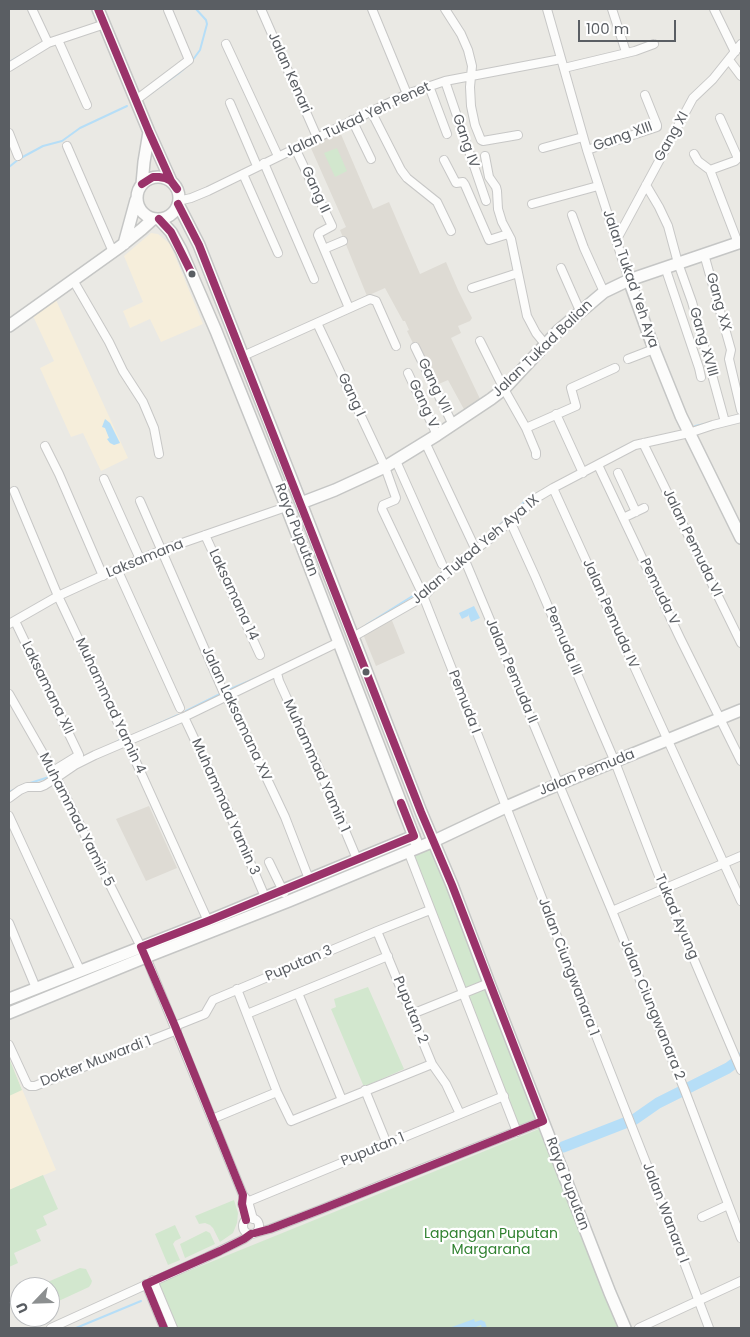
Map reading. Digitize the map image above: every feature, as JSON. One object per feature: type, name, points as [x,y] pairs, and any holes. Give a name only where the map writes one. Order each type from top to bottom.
[{"type":"main road","points":[[9,326],[156,219],[169,216],[173,212],[178,200],[177,189],[171,181],[149,132],[98,9]]},
{"type":"main road","points":[[142,184],[149,132]]},
{"type":"main road","points":[[124,244],[137,192],[142,184],[153,177],[171,181]]},
{"type":"main road","points":[[136,197],[143,213],[156,219]]},
{"type":"main road","name":"Raya Puputan","points":[[178,200],[199,245],[302,503],[402,764],[452,885],[625,1328]]},
{"type":"main road","name":"Raya Puputan","points":[[156,219],[171,232],[181,250],[239,387],[340,642],[414,836],[413,849]]},
{"type":"main road","name":"Jalan Tukad Balian","points":[[302,503],[335,490],[396,461],[491,399],[504,389],[545,344],[580,311],[604,292],[629,280],[740,242]]},
{"type":"main road","name":"Jalan Tukad Yeh Aya","points":[[629,280],[654,349],[689,433],[741,538]]},
{"type":"main road","points":[[311,569],[324,563]]},
{"type":"main road","name":"Jalan Pemuda","points":[[144,952],[289,901],[434,841],[559,784],[741,710]]},
{"type":"main road","points":[[388,770],[402,764]]},
{"type":"main road","points":[[9,1013],[208,921],[414,836]]},
{"type":"main road","points":[[9,999],[80,970],[144,952]]},
{"type":"street","points":[[32,9],[48,43]]},
{"type":"street","name":"Jalan Kenari","points":[[261,9],[317,137]]},
{"type":"street","points":[[372,9],[407,94]]},
{"type":"street","points":[[445,9],[461,34],[468,50],[472,66],[471,106],[475,125],[481,140],[483,142],[518,135]]},
{"type":"street","name":"Jalan Tukad Yeh Aya","points":[[547,9],[583,137],[629,280]]},
{"type":"street","points":[[612,9],[626,52]]},
{"type":"street","points":[[714,9],[735,52]]},
{"type":"street","points":[[136,100],[189,60],[168,10]]},
{"type":"street","points":[[10,64],[48,43],[104,24]]},
{"type":"street","points":[[58,40],[87,105]]},
{"type":"street","points":[[226,44],[278,156]]},
{"type":"street","points":[[564,68],[635,51],[654,44]]},
{"type":"street","name":"Gang XI","points":[[617,239],[694,98],[741,44]]},
{"type":"street","name":"Jalan Tukad Yeh Penet","points":[[178,200],[192,198],[352,120],[428,86],[445,81],[561,59]]},
{"type":"street","points":[[729,60],[741,76]]},
{"type":"street","name":"Gang IV","points":[[445,81],[486,201]]},
{"type":"street","points":[[428,86],[446,134]]},
{"type":"street","name":"Gang XIII","points":[[587,150],[657,127],[645,95]]},
{"type":"street","points":[[230,103],[314,279]]},
{"type":"street","points":[[371,111],[401,170],[407,178],[437,202],[450,231]]},
{"type":"street","points":[[710,170],[737,159],[720,118]]},
{"type":"street","points":[[352,120],[371,158]]},
{"type":"street","points":[[9,133],[18,156]]},
{"type":"street","points":[[543,148],[583,137]]},
{"type":"street","points":[[67,146],[113,252]]},
{"type":"street","name":"Gang II","points":[[295,148],[332,226],[318,234],[349,308]]},
{"type":"street","points":[[694,154],[698,161],[710,170],[740,242]]},
{"type":"street","points":[[485,156],[489,177],[497,191],[498,209],[510,239],[527,316],[534,330],[545,344]]},
{"type":"street","points":[[444,160],[456,183],[463,182],[465,185],[489,240],[508,234]]},
{"type":"street","points":[[243,174],[278,253]]},
{"type":"street","name":"Gang XVIII","points":[[646,185],[668,226],[678,263],[692,302],[725,422]]},
{"type":"street","points":[[532,204],[598,186]]},
{"type":"street","points":[[572,215],[584,248],[604,292]]},
{"type":"street","points":[[324,250],[343,241]]},
{"type":"street","name":"Gang XX","points":[[704,254],[731,350],[729,359],[741,410]]},
{"type":"street","points":[[665,267],[700,376]]},
{"type":"street","points":[[561,268],[580,311]]},
{"type":"street","points":[[472,288],[518,273]]},
{"type":"street","points":[[73,280],[109,342],[123,371],[143,402],[154,428],[159,454]]},
{"type":"street","points":[[243,356],[370,299],[376,301],[396,346]]},
{"type":"street","name":"Gang I","points":[[317,323],[385,467]]},
{"type":"street","points":[[480,341],[526,428],[536,455]]},
{"type":"street","name":"Gang VII","points":[[415,348],[453,425]]},
{"type":"street","points":[[628,359],[654,349]]},
{"type":"street","points":[[526,428],[576,406],[571,388],[615,368]]},
{"type":"street","name":"Gang V","points":[[408,373],[437,435]]},
{"type":"street","points":[[556,414],[583,473]]},
{"type":"street","name":"Jalan Tukad Yeh Aya IX","points":[[353,637],[403,609],[421,592],[437,582],[538,497],[553,488],[625,450],[643,443],[689,433],[741,418]]},
{"type":"street","points":[[425,442],[474,546]]},
{"type":"street","name":"Jalan Pemuda VI","points":[[643,443],[741,644]]},
{"type":"street","points":[[45,446],[103,576]]},
{"type":"street","points":[[396,461],[442,564]]},
{"type":"street","name":"Pemuda V","points":[[598,465],[741,761]]},
{"type":"street","points":[[385,467],[396,498],[383,505],[382,509],[421,592]]},
{"type":"street","points":[[618,473],[640,510],[623,518]]},
{"type":"street","points":[[104,479],[140,560]]},
{"type":"street","name":"Jalan Pemuda IV","points":[[553,488],[741,901]]},
{"type":"street","name":"Muhammad Yamin 4","points":[[14,491],[58,596],[208,921]]},
{"type":"street","name":"Jalan Laksamana XV","points":[[140,502],[226,696],[285,817],[309,879]]},
{"type":"street","name":"Laksamana","points":[[12,622],[58,596],[162,550],[286,507]]},
{"type":"street","name":"Pemuda III","points":[[510,521],[615,762]]},
{"type":"street","name":"Laksamana 14","points":[[205,535],[260,655]]},
{"type":"street","name":"Jalan Pemuda II","points":[[464,558],[559,784]]},
{"type":"street","points":[[117,569],[180,708]]},
{"type":"street","name":"Pemuda I","points":[[421,592],[506,807]]},
{"type":"street","name":"Laksamana XII","points":[[12,622],[79,755],[55,775]]},
{"type":"street","points":[[9,798],[27,787],[40,787],[55,775],[74,765],[184,717],[340,642]]},
{"type":"street","name":"Muhammad Yamin 1","points":[[277,673],[278,681],[320,771],[356,859]]},
{"type":"street","name":"Muhammad Yamin 5","points":[[9,694],[55,775],[144,952],[244,1200],[250,1223]]},
{"type":"street","name":"Muhammad Yamin 3","points":[[184,717],[226,806],[265,898]]},
{"type":"street","name":"Tukad Ayung","points":[[615,762],[664,889],[740,1067]]},
{"type":"street","name":"Jalan Ciungwanara 2","points":[[559,784],[683,1087],[741,1238]]},
{"type":"street","name":"Jalan Ciungwanara 1","points":[[506,807],[631,1126]]},
{"type":"street","points":[[9,816],[80,970]]},
{"type":"street","points":[[413,849],[430,910],[518,1132]]},
{"type":"street","points":[[612,911],[741,856]]},
{"type":"street","points":[[269,862],[289,901]]},
{"type":"street","name":"Puputan 3","points":[[176,1028],[204,1015],[213,1000],[430,910]]},
{"type":"street","points":[[9,923],[36,988]]},
{"type":"street","name":"Puputan 2","points":[[377,931],[432,1064],[446,1084],[460,1114]]},
{"type":"street","points":[[247,1014],[388,956]]},
{"type":"street","points":[[412,1014],[489,983]]},
{"type":"street","points":[[237,989],[277,1092],[291,1121],[432,1064]]},
{"type":"street","points":[[298,993],[342,1100]]},
{"type":"street","name":"Dokter Muwardi 1","points":[[9,1045],[27,1084],[35,1086],[176,1028]]},
{"type":"street","points":[[365,1090],[388,1144]]},
{"type":"street","points":[[212,1119],[277,1092]]},
{"type":"street","name":"Puputan 1","points":[[244,1200],[504,1096]]},
{"type":"street","points":[[250,1223],[247,1233],[278,1226],[543,1121]]},
{"type":"street","name":"Jalan Wanara I","points":[[631,1126],[709,1328]]},
{"type":"street","points":[[702,1217],[728,1206]]},
{"type":"street","points":[[250,1223],[278,1226]]},
{"type":"street","points":[[51,1328],[244,1239],[258,1230],[250,1223]]},
{"type":"street","points":[[233,1244],[250,1223]]},
{"type":"street","points":[[640,1328],[741,1281]]},
{"type":"street","points":[[150,1282],[164,1328]]},
{"type":"street","points":[[150,1282],[173,1328]]},
{"type":"shaded area","points":[[340,132],[373,209],[389,202],[420,274],[446,262],[472,318],[470,321],[458,326],[461,333],[451,338],[481,401],[466,413],[448,380],[434,386],[407,331],[409,330],[405,321],[403,321],[385,288],[367,296],[340,230],[346,227],[310,146]]},
{"type":"shaded area","points":[[151,233],[158,234],[170,244],[203,324],[161,342],[150,319],[130,328],[123,311],[143,302],[124,256]]},
{"type":"shaded area","points":[[56,300],[128,458],[101,471],[83,433],[71,437],[40,368],[54,361],[33,316]]},
{"type":"shaded area","points":[[391,618],[405,653],[376,666],[363,634]]},
{"type":"shaded area","points":[[149,806],[177,868],[146,881],[116,819]]},
{"type":"shaded area","points":[[9,1058],[56,1170],[9,1190]]},
{"type":"green space","points":[[337,148],[347,171],[335,177],[324,153]]},
{"type":"green space","points":[[433,843],[541,1122],[518,1131],[409,853]]},
{"type":"green space","points":[[368,987],[404,1069],[364,1087],[331,1009],[336,1007],[334,999]]},
{"type":"green space","points":[[9,1058],[22,1090],[9,1096]]},
{"type":"green space","name":"Lapangan Puputan Margarana","points":[[539,1129],[618,1328],[178,1328],[159,1283]]},
{"type":"green space","points":[[43,1175],[58,1209],[43,1216],[47,1225],[36,1230],[41,1241],[14,1253],[18,1263],[9,1267],[9,1190]]},
{"type":"green space","points":[[234,1200],[238,1213],[237,1223],[233,1233],[220,1242],[213,1228],[205,1223],[199,1224],[195,1216]]},
{"type":"green space","points":[[175,1225],[181,1238],[173,1244],[180,1260],[168,1265],[155,1234]]},
{"type":"green space","points":[[206,1231],[210,1233],[215,1244],[185,1258],[180,1244]]},
{"type":"green space","points":[[80,1268],[86,1269],[92,1281],[89,1287],[60,1300],[59,1277]]},
{"type":"water","points":[[105,419],[110,423],[120,443],[114,445],[107,439],[109,438],[105,428],[102,427]]},
{"type":"water","points":[[474,606],[480,618],[471,622],[468,614],[468,616],[462,619],[459,613]]},
{"type":"water","points":[[474,1319],[475,1322],[481,1320],[485,1322],[487,1328],[482,1328],[481,1325],[473,1328],[449,1328]]},
{"type":"waterway","points":[[192,61],[200,50],[207,24],[206,20],[196,9]]},
{"type":"waterway","points":[[22,55],[37,46]]},
{"type":"waterway","points":[[11,61],[18,57]]},
{"type":"waterway","points":[[143,99],[187,66]]},
{"type":"waterway","points":[[9,167],[19,159],[43,146],[62,141],[80,128],[127,106]]},
{"type":"waterway","points":[[695,426],[705,424]]},
{"type":"waterway","points":[[621,448],[630,444]]},
{"type":"waterway","points":[[515,512],[525,501],[534,496]]},
{"type":"waterway","points":[[478,543],[507,519]]},
{"type":"waterway","points":[[423,589],[446,569]]},
{"type":"waterway","points":[[366,625],[419,592]]},
{"type":"waterway","points":[[228,690],[261,676]]},
{"type":"waterway","points":[[186,711],[220,694]]},
{"type":"waterway","points":[[136,734],[178,715]]},
{"type":"waterway","points":[[115,743],[121,739]]},
{"type":"waterway","points":[[27,784],[49,777]]},
{"type":"waterway","points":[[9,792],[16,789]]},
{"type":"waterway","points":[[563,1147],[635,1119],[658,1103],[728,1068],[741,1058]]},
{"type":"waterway","points":[[76,1328],[141,1301]]},
{"type":"transit line","points":[[98,9],[171,181]]},
{"type":"transit line","points":[[142,184],[153,177],[159,177],[171,181],[177,189]]},
{"type":"transit line","points":[[178,204],[199,245],[421,812],[452,885],[543,1121],[322,1209],[255,1233]]},
{"type":"transit line","points":[[159,219],[171,232],[192,274]]},
{"type":"transit line","points":[[246,1220],[242,1204],[243,1195],[141,947],[414,836],[401,803]]},
{"type":"transit line","points":[[164,1328],[146,1284],[220,1251],[251,1234]]}]
